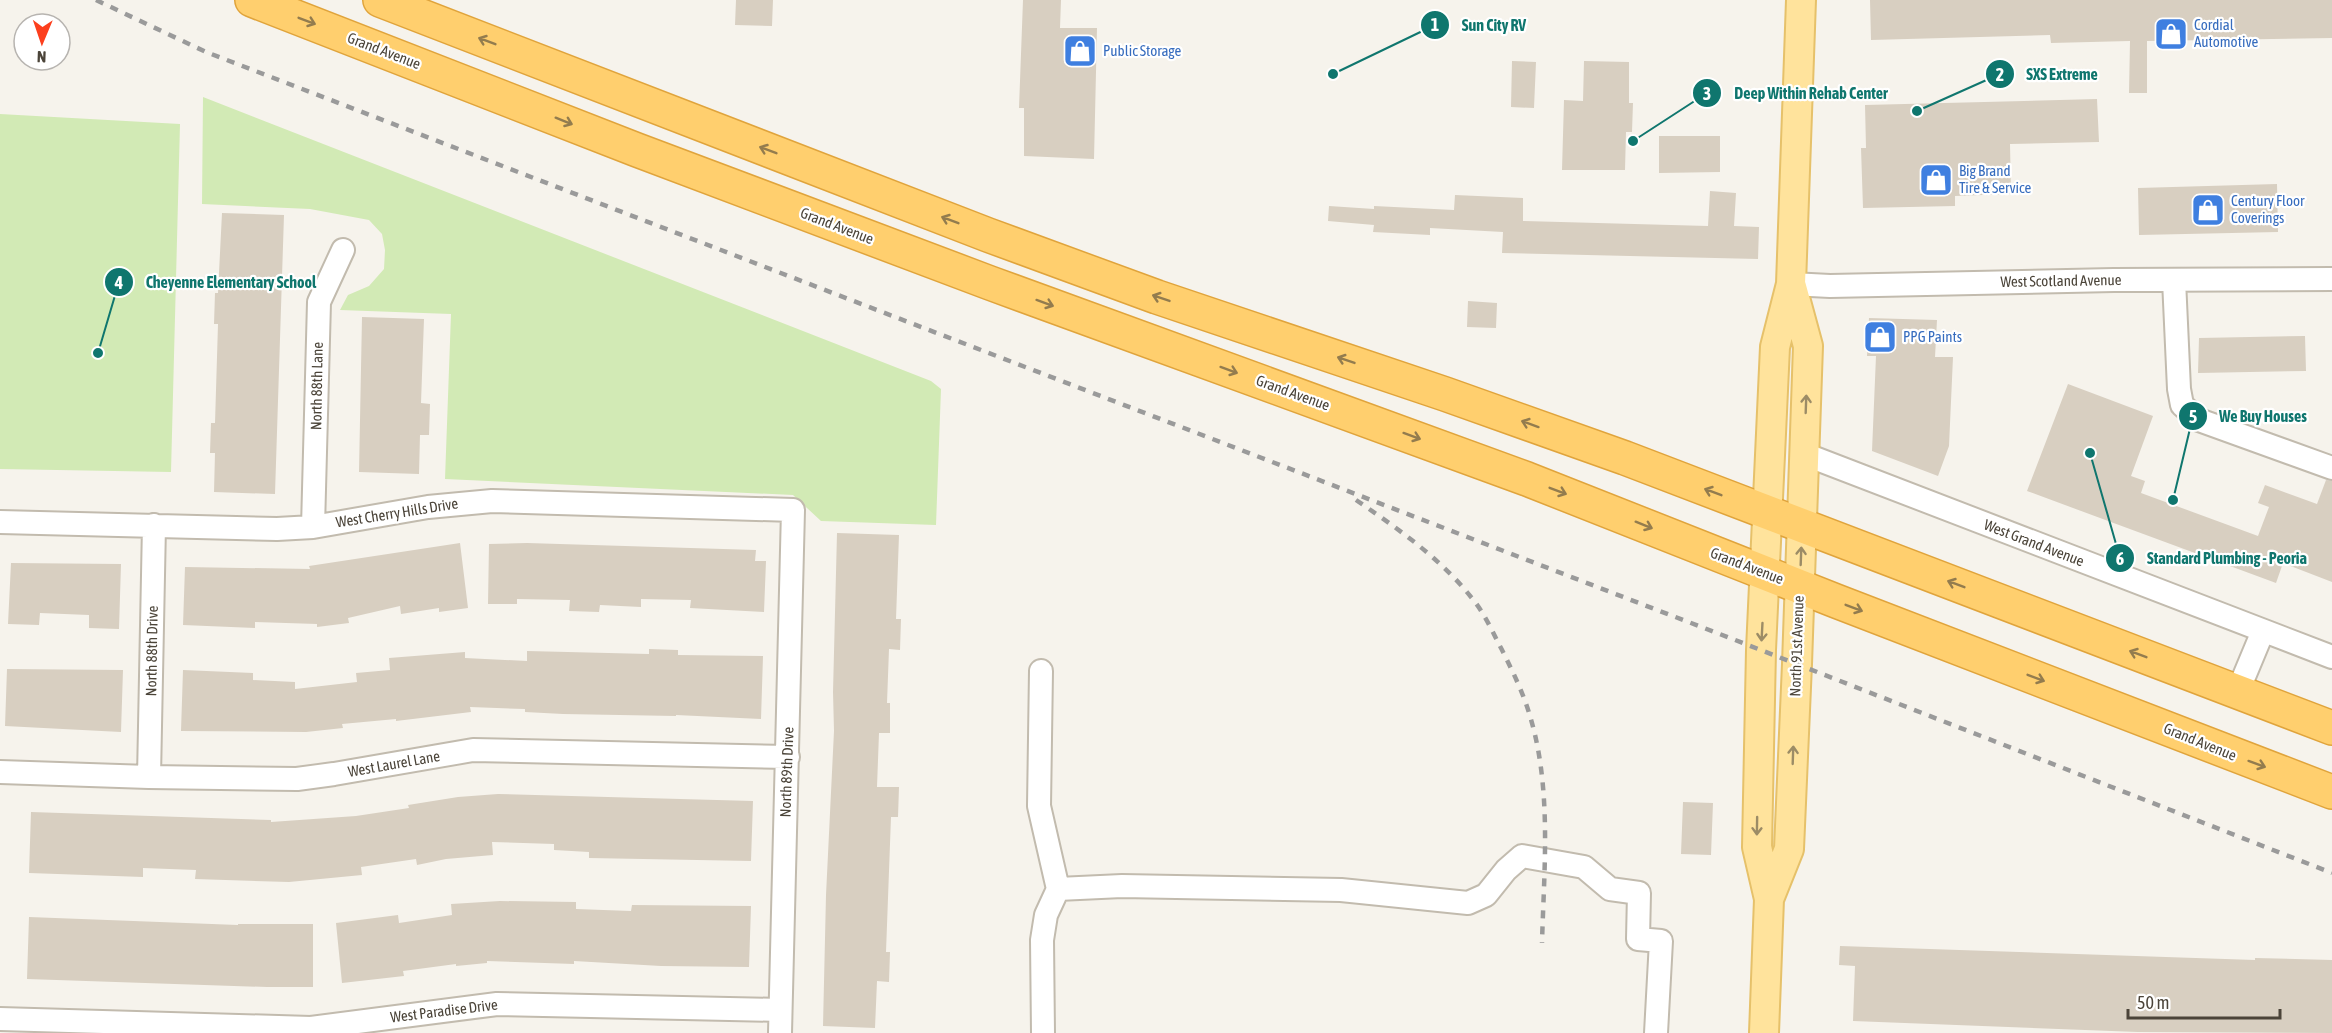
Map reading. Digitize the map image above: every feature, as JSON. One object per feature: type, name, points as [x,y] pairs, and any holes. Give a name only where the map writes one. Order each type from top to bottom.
[{"type":"highway","name":"Grand Avenue","points":[[252,0],[637,150],[990,283],[1516,475],[2332,792]]},
{"type":"highway","points":[[380,0],[1005,241],[1157,297],[1445,393],[1602,450],[2332,728]]},
{"type":"highway","points":[[637,150],[653,105]]},
{"type":"highway","points":[[990,283],[1005,241]]},
{"type":"main road","name":"North 91st Avenue","points":[[1764,1033],[1769,899],[1757,847],[1764,573],[1775,347],[1791,284],[1801,0]]},
{"type":"main road","name":"North 91st Avenue","points":[[1769,899],[1789,849],[1800,587],[1808,346],[1791,284]]},
{"type":"street","name":"North 88th Lane","points":[[313,527],[319,302],[343,250]]},
{"type":"street","name":"West Scotland Avenue","points":[[1791,284],[1830,286],[2332,279]]},
{"type":"street","points":[[2174,280],[2179,389],[2182,405],[2199,420],[2332,468]]},
{"type":"street","name":"West Grand Avenue","points":[[1804,454],[2332,657]]},
{"type":"street","name":"West Cherry Hills Drive","points":[[0,522],[277,529],[313,527],[428,507],[492,501],[793,510]]},
{"type":"street","name":"North 89th Drive","points":[[780,1033],[793,510]]},
{"type":"street","name":"North 88th Drive","points":[[149,777],[154,525]]},
{"type":"street","points":[[2238,691],[2263,631]]},
{"type":"street","points":[[1041,671],[1040,806],[1058,889],[1046,915],[1042,940],[1043,1033]]},
{"type":"street","name":"West Laurel Lane","points":[[0,772],[149,777],[297,778],[334,774],[473,750],[788,757]]},
{"type":"street","points":[[0,772],[0,779]]},
{"type":"street","points":[[1058,889],[1122,886],[1341,890],[1468,903],[1486,895],[1506,870],[1522,856],[1584,867],[1610,889],[1639,893],[1638,939],[1661,941],[1656,1033]]},
{"type":"street","name":"West Paradise Drive","points":[[0,1019],[311,1028],[497,1004],[780,1010]]},
{"type":"green space","points":[[203,97],[931,381],[941,389],[936,525],[821,521],[793,495],[445,479],[451,314],[340,310],[348,295],[369,286],[384,269],[385,250],[382,234],[369,220],[310,209],[202,204]]},
{"type":"green space","points":[[0,114],[180,124],[171,472],[0,469]]},
{"type":"building","points":[[736,0],[773,0],[772,26],[735,25]]},
{"type":"building","points":[[1023,0],[1061,0],[1060,28],[1097,28],[1094,159],[1024,156],[1024,108],[1019,108]]},
{"type":"building","points":[[1870,0],[2332,0],[2332,38],[2147,41],[2147,93],[2129,93],[2130,41],[2051,43],[2050,35],[1871,40]]},
{"type":"building","points":[[1512,61],[1536,62],[1534,108],[1511,107]]},
{"type":"building","points":[[1584,61],[1629,62],[1629,103],[1633,103],[1632,132],[1626,132],[1625,170],[1562,170],[1564,100],[1583,101]]},
{"type":"building","points":[[2097,99],[2099,142],[2010,144],[2011,194],[1955,196],[1955,206],[1863,208],[1861,148],[1866,148],[1865,105]]},
{"type":"building","points":[[1659,136],[1720,136],[1720,172],[1659,173]]},
{"type":"building","name":"Century Floor Coverings","points":[[2277,184],[2278,232],[2139,235],[2138,188]]},
{"type":"building","points":[[1710,191],[1736,193],[1734,226],[1759,227],[1758,259],[1502,253],[1503,232],[1430,228],[1430,235],[1373,232],[1374,225],[1328,221],[1329,206],[1454,210],[1455,195],[1523,198],[1523,221],[1708,226]]},
{"type":"building","points":[[222,213],[284,215],[275,494],[214,492],[215,453],[210,453],[211,423],[215,423],[218,324],[214,324],[215,293],[218,293]]},
{"type":"building","points":[[1468,301],[1497,303],[1496,328],[1467,327]]},
{"type":"building","points":[[362,317],[424,319],[421,403],[430,404],[429,435],[420,435],[419,474],[359,472]]},
{"type":"building","points":[[1869,318],[1937,320],[1935,357],[1953,357],[1949,446],[1938,476],[1872,451],[1876,356],[1867,356]]},
{"type":"building","points":[[2305,336],[2306,371],[2198,373],[2199,338]]},
{"type":"building","points":[[2068,384],[2153,416],[2131,476],[2145,481],[2141,493],[2258,536],[2269,507],[2258,503],[2265,485],[2317,504],[2326,480],[2332,481],[2332,582],[2283,563],[2276,583],[2027,491]]},
{"type":"building","points":[[837,533],[899,535],[896,619],[901,619],[900,650],[889,649],[887,703],[890,703],[890,733],[879,733],[877,787],[899,787],[898,817],[891,817],[886,952],[890,952],[889,982],[877,981],[875,1028],[823,1026],[826,895],[834,731]]},
{"type":"building","points":[[460,543],[468,608],[439,612],[439,608],[401,614],[400,606],[348,618],[349,623],[317,627],[317,624],[255,622],[255,628],[183,625],[185,567],[310,569],[309,566]]},
{"type":"building","points":[[527,543],[756,550],[755,561],[766,561],[764,612],[690,608],[691,600],[641,599],[641,607],[600,605],[599,612],[569,611],[570,600],[517,599],[517,604],[488,604],[489,544]]},
{"type":"building","points":[[11,563],[121,564],[119,629],[89,628],[89,615],[40,613],[39,625],[8,624]]},
{"type":"building","points":[[649,649],[678,650],[678,655],[763,656],[761,719],[676,715],[563,714],[525,712],[525,709],[470,707],[471,712],[396,721],[396,719],[342,724],[343,728],[306,732],[181,731],[183,670],[253,673],[253,680],[295,682],[295,689],[357,682],[356,673],[390,670],[389,658],[465,652],[465,658],[527,661],[527,651],[649,654]]},
{"type":"building","points":[[7,669],[123,670],[121,732],[5,726]]},
{"type":"building","points":[[498,794],[753,801],[751,861],[589,858],[589,852],[554,850],[554,844],[492,842],[493,855],[446,859],[417,865],[416,859],[361,867],[362,875],[289,882],[195,879],[196,870],[143,868],[143,877],[29,873],[31,812],[271,820],[271,822],[356,816],[409,808],[408,805],[458,797]]},
{"type":"building","points":[[1683,802],[1713,803],[1711,855],[1681,854]]},
{"type":"building","points":[[500,901],[576,902],[576,909],[631,911],[632,905],[751,906],[749,967],[661,966],[574,961],[574,964],[487,961],[487,963],[456,966],[456,964],[403,971],[404,976],[342,983],[336,923],[398,915],[399,923],[452,915],[451,904]]},
{"type":"building","points":[[29,917],[238,925],[313,924],[313,987],[27,979]]},
{"type":"building","points":[[1840,946],[2255,960],[2255,958],[2332,960],[2332,1033],[2138,1032],[1853,1021],[1855,966],[1839,965]]},
{"type":"railway","points":[[96,0],[206,52],[1730,638],[2332,873]]},
{"type":"railway","points":[[1356,500],[1417,544],[1459,583],[1484,615],[1521,690],[1537,744],[1544,800],[1542,943]]},
{"type":"place","name":"Cordial Automotive","points":[[2171,34]]},
{"type":"place","name":"Public Storage","points":[[1080,51]]},
{"type":"place","name":"Sun City RV","points":[[1333,74]]},
{"type":"place","name":"SXS Extreme","points":[[1917,111]]},
{"type":"place","name":"Deep Within Rehab Center","points":[[1633,141]]},
{"type":"place","name":"Big Brand Tire & Service","points":[[1936,180]]},
{"type":"place","name":"Century Floor Coverings","points":[[2208,210]]},
{"type":"place","name":"PPG Paints","points":[[1880,337]]},
{"type":"place","name":"Cheyenne Elementary School","points":[[98,353]]},
{"type":"place","name":"Standard Plumbing - Peoria","points":[[2090,453]]},
{"type":"place","name":"We Buy Houses","points":[[2173,500]]}]
